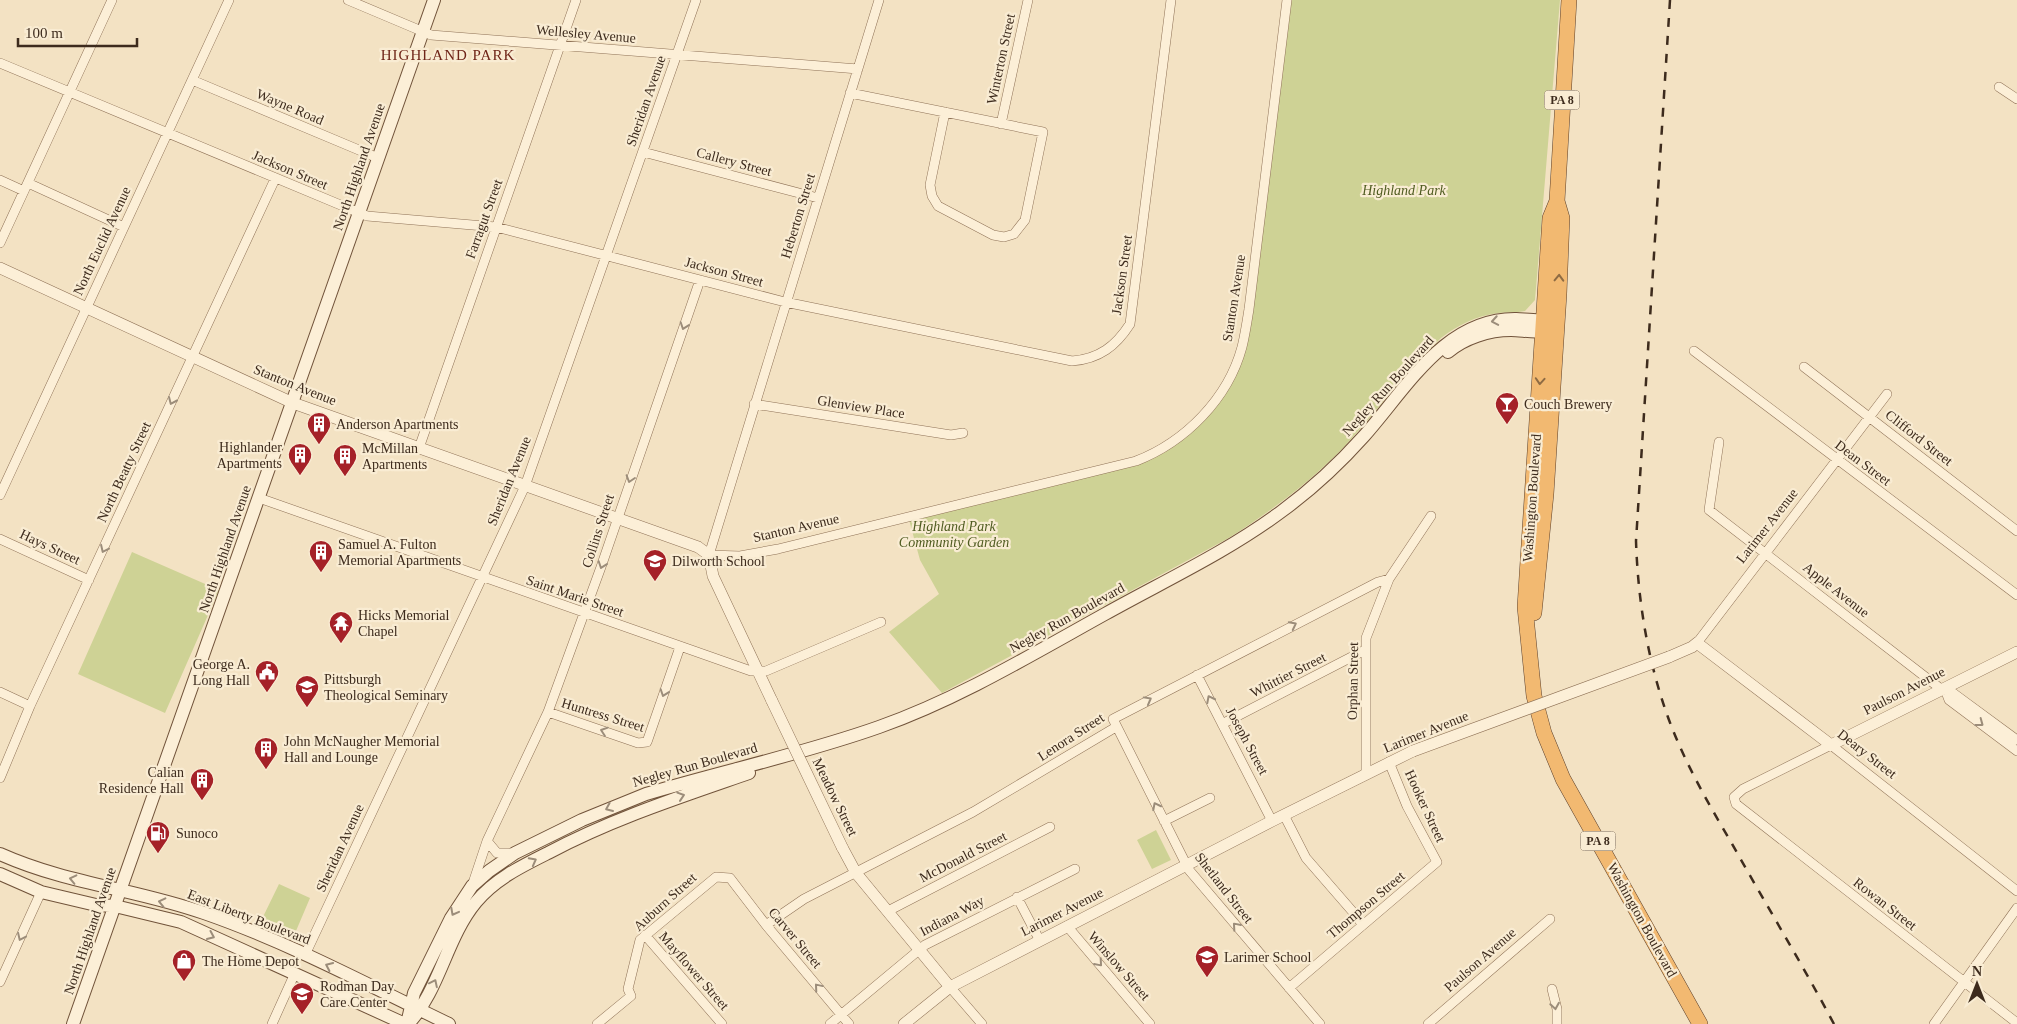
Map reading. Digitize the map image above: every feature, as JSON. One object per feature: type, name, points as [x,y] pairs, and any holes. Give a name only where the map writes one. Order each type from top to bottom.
[{"type":"highway","name":"Washington Boulevard","points":[[1569,0],[1557,201],[1550,218],[1546,494],[1535,607],[1529,646],[1534,696],[1544,733],[1556,765],[1700,1024]]},
{"type":"main road","name":"North Highland Avenue","points":[[73,1024],[434,0]]},
{"type":"main road","name":"Negley Run Boulevard","points":[[415,1008],[451,918],[472,886],[489,871],[515,853],[582,820],[631,799],[878,728],[926,709],[984,680],[1231,545],[1278,514],[1336,465],[1434,354],[1458,335],[1495,321],[1548,326]]},
{"type":"main road","name":"Negley Run Boulevard","points":[[406,1024],[464,920],[488,889],[505,876],[587,832],[617,819],[752,772],[895,729],[987,687],[1234,551],[1289,515],[1341,471],[1434,366],[1456,346],[1497,331],[1548,326]]},
{"type":"main road","name":"East Liberty Boulevard","points":[[0,854],[52,874],[204,913],[305,955],[449,1024]]},
{"type":"main road","points":[[0,874],[41,892],[96,904],[115,906],[181,922],[406,1024]]},
{"type":"street","points":[[0,243],[112,0]]},
{"type":"street","name":"North Euclid Avenue","points":[[0,495],[230,0]]},
{"type":"street","name":"Wellesley Avenue","points":[[348,0],[431,35],[858,69]]},
{"type":"street","name":"Farragut Street","points":[[419,448],[576,0]]},
{"type":"street","name":"Sheridan Avenue","points":[[305,955],[525,486],[696,0]]},
{"type":"street","name":"Heberton Street","points":[[709,555],[879,0]]},
{"type":"street","name":"Winterton Street","points":[[1001,124],[1028,0]]},
{"type":"street","name":"Jackson Street","points":[[0,63],[367,216],[496,228],[785,302],[1072,361],[1098,356],[1108,350],[1122,337],[1130,324],[1134,306],[1171,0]]},
{"type":"street","name":"Stanton Avenue","points":[[0,268],[293,403],[617,518],[698,548],[709,555],[740,556],[778,549],[1136,462],[1182,435],[1207,412],[1226,386],[1239,356],[1248,317],[1287,0]]},
{"type":"street","name":"Wayne Road","points":[[192,80],[378,158]]},
{"type":"street","points":[[1998,87],[2017,99]]},
{"type":"street","points":[[850,93],[946,112],[1001,124],[1043,132],[1025,220],[1014,234],[1004,237],[998,236],[938,206],[932,196],[930,185],[946,112]]},
{"type":"street","name":"Callery Street","points":[[643,152],[818,198]]},
{"type":"street","name":"North Beatty Street","points":[[0,778],[30,706],[275,179]]},
{"type":"street","points":[[0,180],[26,187],[124,227]]},
{"type":"street","name":"Collins Street","points":[[472,886],[487,841],[548,712],[700,280]]},
{"type":"street","name":"Dean Street","points":[[1694,351],[1837,461],[2017,595]]},
{"type":"street","name":"Clifford Street","points":[[1804,367],[2017,531]]},
{"type":"street","name":"Larimer Avenue","points":[[904,1024],[950,987],[1366,773],[1414,751],[1692,647],[1697,643],[1887,394]]},
{"type":"street","name":"Glenview Place","points":[[754,404],[951,434],[963,434]]},
{"type":"street","name":"Apple Avenue","points":[[1720,442],[1709,510],[1943,690],[1949,700],[2017,751]]},
{"type":"street","name":"Saint Marie Street","points":[[259,498],[751,671],[766,671],[880,622]]},
{"type":"street","name":"Orphan Street","points":[[1366,773],[1366,638],[1389,579],[1432,516]]},
{"type":"street","name":"Hays Street","points":[[0,539],[89,580]]},
{"type":"street","name":"Meadow Street","points":[[709,555],[713,576],[856,873],[982,1024]]},
{"type":"street","name":"Lenora Street","points":[[766,925],[804,899],[973,812],[1116,727],[1113,719],[1378,582],[1389,579]]},
{"type":"street","name":"Deary Street","points":[[1697,643],[2017,891]]},
{"type":"street","name":"Huntress Street","points":[[548,712],[644,744],[649,740],[680,647]]},
{"type":"street","name":"Whittier Street","points":[[1222,724],[1365,650]]},
{"type":"street","name":"Paulson Avenue","points":[[1736,804],[1734,797],[1738,792],[2017,652]]},
{"type":"street","name":"Joseph Street","points":[[1197,675],[1272,820]]},
{"type":"street","name":"Apple Avenue","points":[[1943,690],[1953,693],[2017,740]]},
{"type":"street","points":[[0,692],[30,706]]},
{"type":"street","name":"Shetland Street","points":[[1116,727],[1186,865],[1216,904],[1320,1024]]},
{"type":"street","name":"Hooker Street","points":[[1390,762],[1407,806],[1437,862]]},
{"type":"street","points":[[1164,821],[1210,798]]},
{"type":"street","name":"Rowan Street","points":[[1736,804],[2017,1023]]},
{"type":"street","points":[[1284,815],[1306,858],[1359,919],[1362,926]]},
{"type":"street","name":"McDonald Street","points":[[888,911],[1050,827]]},
{"type":"street","points":[[487,841],[497,854],[515,853]]},
{"type":"street","name":"Thompson Street","points":[[1289,988],[1437,862]]},
{"type":"street","name":"Indiana Way","points":[[830,1024],[919,949],[1017,897],[1075,869]]},
{"type":"street","name":"Carver Street","points":[[716,877],[730,878],[766,925],[849,1024]]},
{"type":"street","name":"Auburn Street","points":[[597,1024],[631,996],[628,989],[640,940],[716,877]]},
{"type":"street","points":[[0,982],[41,892]]},
{"type":"street","points":[[1017,897],[1040,941]]},
{"type":"street","points":[[1934,1024],[2017,908]]},
{"type":"street","name":"Paulson Avenue","points":[[1428,1024],[1550,920]]},
{"type":"street","name":"Winslow Street","points":[[1067,926],[1150,1024]]},
{"type":"street","name":"Mayflower Street","points":[[645,935],[722,1024]]},
{"type":"street","points":[[272,1024],[296,973]]},
{"type":"street","points":[[1552,989],[1557,1024]]},
{"type":"green space","name":"Highland Park","points":[[1287,0],[1560,0],[1535,300],[1525,311],[1482,316],[1461,325],[1441,338],[1331,460],[1274,508],[1243,529],[942,693],[889,632],[939,594],[920,560],[908,516],[1112,468],[1182,435],[1226,386],[1242,348]]},
{"type":"green space","points":[[132,552],[219,590],[165,713],[78,674]]},
{"type":"green space","points":[[1156,830],[1171,860],[1152,869],[1137,840]]},
{"type":"green space","points":[[279,884],[310,898],[293,938],[260,923]]},
{"type":"railway","points":[[1670,0],[1636,541],[1639,587],[1645,632],[1655,677],[1675,736],[1714,813],[1834,1024]]},
{"type":"place","name":"Couch Brewery","points":[[1507,425]]},
{"type":"place","name":"Anderson Apartments","points":[[319,445]]},
{"type":"place","name":"Highlander Apartments","points":[[300,476]]},
{"type":"place","name":"McMillan Apartments","points":[[345,477]]},
{"type":"place","name":"Samuel A. Fulton Memorial Apartments","points":[[321,573]]},
{"type":"place","name":"Dilworth School","points":[[655,582]]},
{"type":"place","name":"Hicks Memorial Chapel","points":[[341,644]]},
{"type":"place","name":"George A. Long Hall","points":[[267,693]]},
{"type":"place","name":"Pittsburgh Theological Seminary","points":[[307,708]]},
{"type":"place","name":"John McNaugher Memorial Hall and Lounge","points":[[266,770]]},
{"type":"place","name":"Calian Residence Hall","points":[[202,801]]},
{"type":"place","name":"Sunoco","points":[[158,854]]},
{"type":"place","name":"Larimer School","points":[[1207,978]]},
{"type":"place","name":"The Home Depot","points":[[184,982]]},
{"type":"place","name":"Rodman Day Care Center","points":[[302,1015]]},
{"type":"district","name":"HIGHLAND PARK","points":[[448,55]]},
{"type":"park label","name":"Highland Park Community Garden","points":[[954,534]]}]
